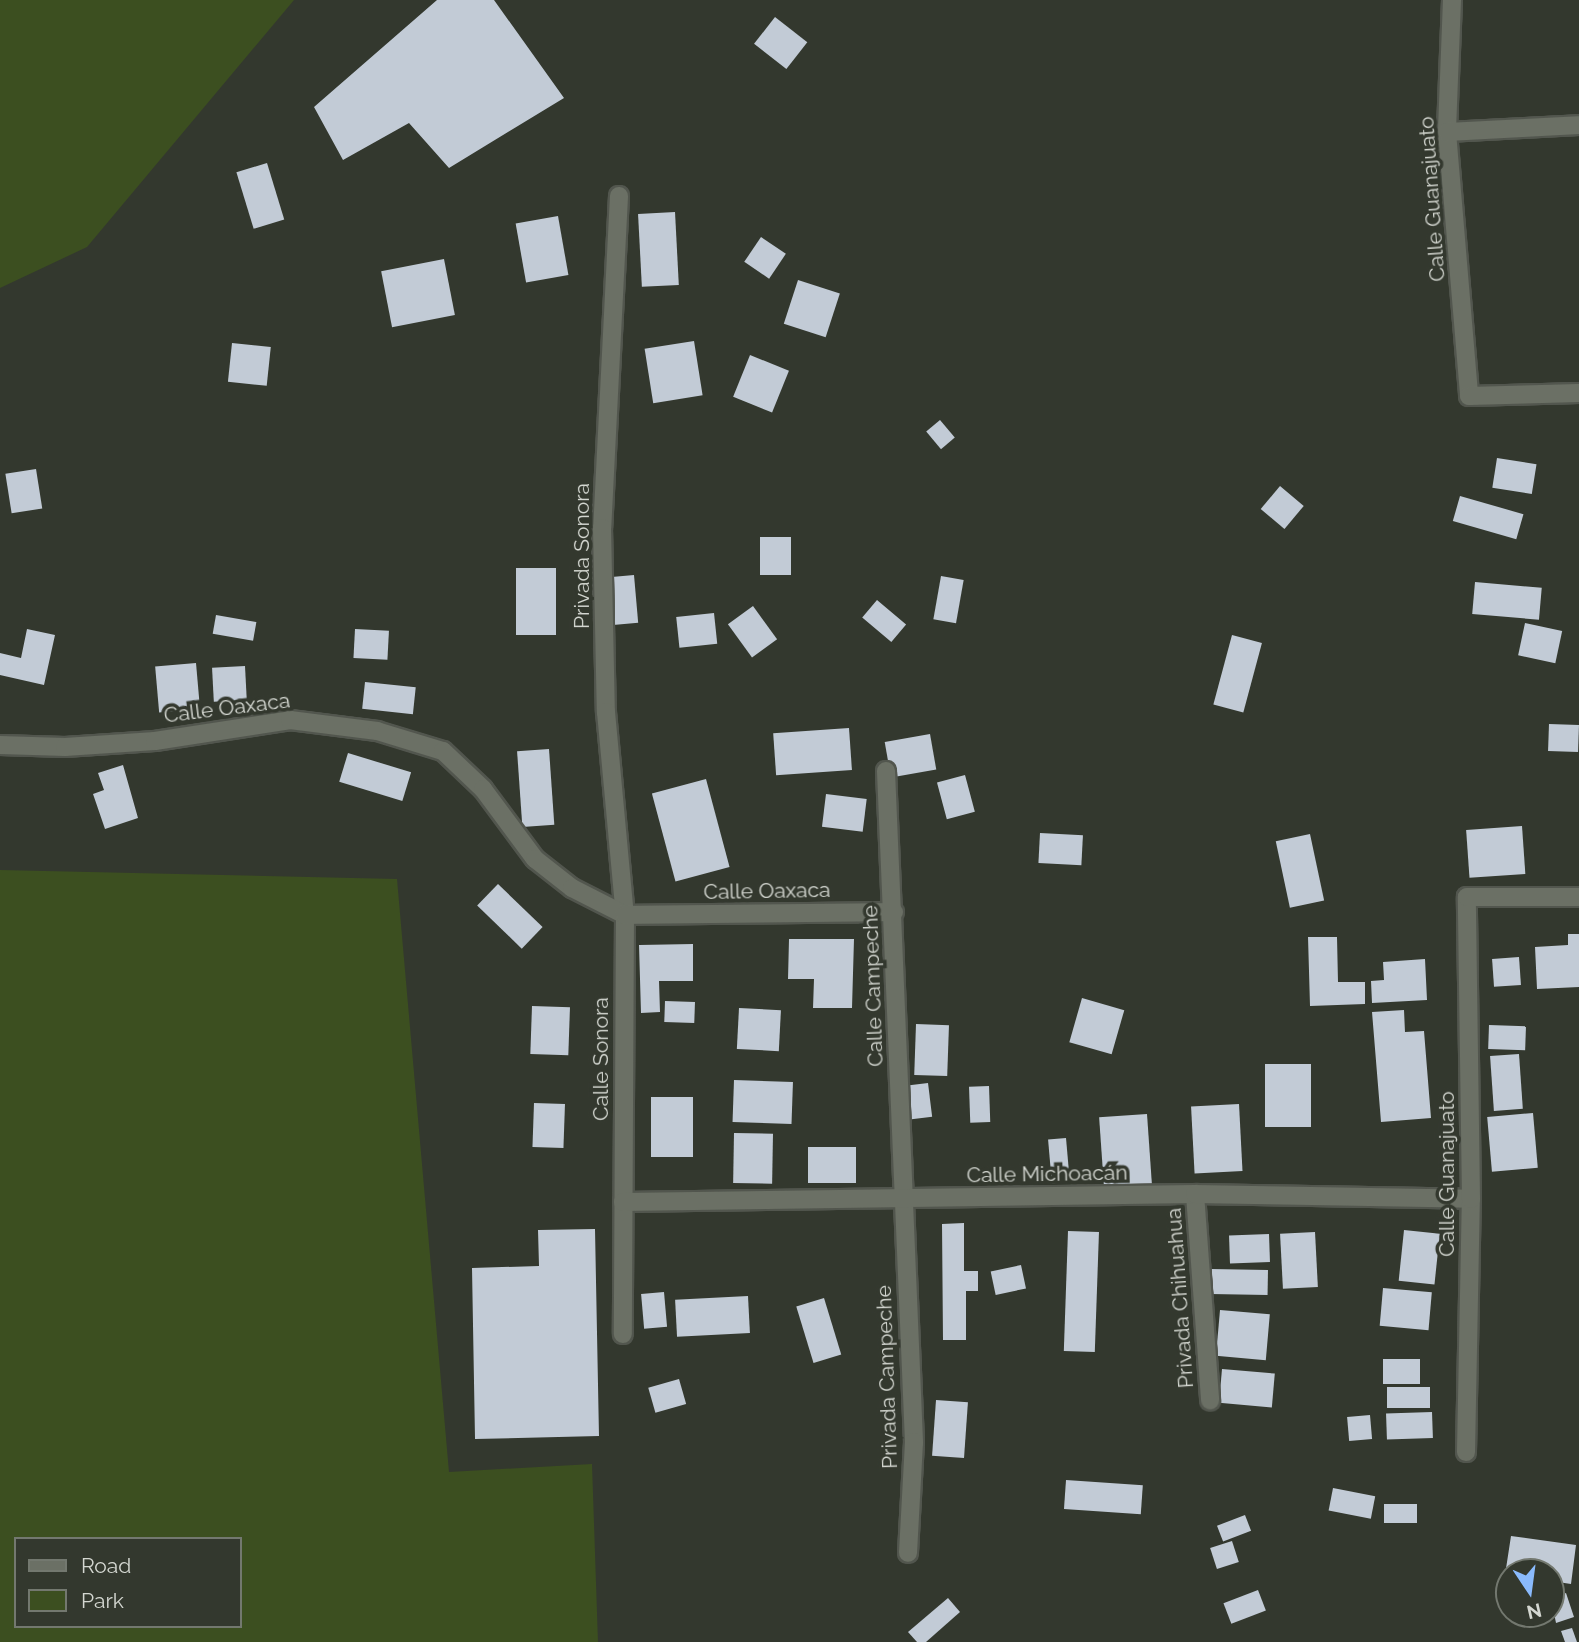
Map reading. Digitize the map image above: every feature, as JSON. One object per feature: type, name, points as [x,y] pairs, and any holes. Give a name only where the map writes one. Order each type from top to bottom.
[{"type":"street","name":"Calle Guanajuato","points":[[1452,0],[1447,132],[1469,396],[1579,393]]},
{"type":"street","points":[[1447,132],[1579,125]]},
{"type":"street","name":"Privada Sonora","points":[[619,196],[602,528],[606,712],[625,915]]},
{"type":"street","name":"Calle Oaxaca","points":[[0,746],[65,747],[155,741],[290,720],[377,731],[443,751],[482,789],[535,859],[572,888],[625,915],[894,912]]},
{"type":"street","name":"Calle Campeche","points":[[886,771],[894,912],[902,1199]]},
{"type":"street","name":"Calle Guanajuato","points":[[1466,1452],[1471,1199],[1467,897],[1579,898]]},
{"type":"street","name":"Calle Sonora","points":[[623,1202],[625,915]]},
{"type":"street","name":"Calle Michoacán","points":[[623,1202],[1195,1194],[1471,1199]]},
{"type":"street","name":"Privada Chihuahua","points":[[1195,1194],[1210,1400]]},
{"type":"street","name":"Privada Campeche","points":[[902,1199],[914,1442],[908,1553]]},
{"type":"street","points":[[623,1202],[623,1334]]},
{"type":"green space","points":[[0,0],[294,0],[87,247],[0,288]]},
{"type":"green space","points":[[0,870],[397,879],[449,1472],[592,1464],[598,1642],[0,1642]]},
{"type":"building","points":[[437,0],[494,0],[564,98],[449,168],[409,123],[343,160],[314,107]]},
{"type":"building","points":[[775,17],[807,42],[786,69],[754,44]]},
{"type":"building","points":[[267,163],[284,219],[254,229],[236,172]]},
{"type":"building","points":[[675,212],[679,285],[642,287],[638,214]]},
{"type":"building","points":[[558,216],[568,275],[526,283],[516,223]]},
{"type":"building","points":[[761,237],[786,254],[769,279],[744,262]]},
{"type":"building","points":[[444,259],[455,315],[392,327],[381,271]]},
{"type":"building","points":[[798,280],[840,294],[826,337],[784,324]]},
{"type":"building","points":[[694,341],[703,395],[653,403],[645,349]]},
{"type":"building","points":[[232,343],[271,347],[267,386],[228,382]]},
{"type":"building","points":[[750,355],[789,371],[772,412],[733,397]]},
{"type":"building","points":[[940,420],[955,438],[941,449],[926,432]]},
{"type":"building","points":[[1497,458],[1537,464],[1532,494],[1492,488]]},
{"type":"building","points":[[36,469],[42,509],[12,513],[5,474]]},
{"type":"building","points":[[1280,486],[1304,506],[1284,529],[1261,509]]},
{"type":"building","points":[[1460,496],[1523,514],[1516,539],[1453,521]]},
{"type":"building","points":[[760,537],[791,537],[791,575],[760,575]]},
{"type":"building","points":[[516,568],[556,568],[556,635],[516,635]]},
{"type":"building","points":[[634,575],[638,623],[610,625],[606,577]]},
{"type":"building","points":[[941,576],[964,580],[956,623],[933,619]]},
{"type":"building","points":[[1475,582],[1542,588],[1539,620],[1472,614]]},
{"type":"building","points":[[877,600],[906,624],[891,642],[862,618]]},
{"type":"building","points":[[753,606],[777,639],[752,657],[728,624]]},
{"type":"building","points":[[714,613],[717,644],[679,648],[676,617]]},
{"type":"building","points":[[216,615],[256,622],[253,641],[213,634]]},
{"type":"building","points":[[1525,623],[1562,631],[1555,663],[1518,655]]},
{"type":"building","points":[[27,629],[55,635],[44,685],[0,675],[0,653],[21,658]]},
{"type":"building","points":[[355,629],[389,631],[387,660],[353,658]]},
{"type":"building","points":[[1232,635],[1262,643],[1243,713],[1213,705]]},
{"type":"building","points":[[196,663],[200,709],[159,712],[155,667]]},
{"type":"building","points":[[245,666],[247,700],[214,702],[212,668]]},
{"type":"building","points":[[365,682],[416,687],[413,714],[362,709]]},
{"type":"building","points":[[1549,724],[1579,725],[1578,752],[1548,751]]},
{"type":"building","points":[[849,728],[852,770],[776,775],[773,733]]},
{"type":"building","points":[[930,734],[936,769],[891,777],[885,742]]},
{"type":"building","points":[[549,749],[554,825],[522,827],[517,751]]},
{"type":"building","points":[[348,753],[411,772],[402,801],[339,782]]},
{"type":"building","points":[[123,765],[138,818],[105,829],[93,794],[104,790],[98,773]]},
{"type":"building","points":[[965,775],[975,812],[947,819],[937,783]]},
{"type":"building","points":[[706,779],[730,867],[675,881],[652,793]]},
{"type":"building","points":[[826,794],[867,799],[863,832],[822,827]]},
{"type":"building","points":[[1522,826],[1525,874],[1469,878],[1466,830]]},
{"type":"building","points":[[1040,833],[1083,835],[1081,865],[1038,863]]},
{"type":"building","points":[[1310,834],[1324,901],[1290,908],[1276,841]]},
{"type":"building","points":[[498,884],[543,927],[522,949],[477,906]]},
{"type":"building","points":[[1568,934],[1579,934],[1579,987],[1537,989],[1535,947],[1568,945]]},
{"type":"building","points":[[1308,937],[1337,937],[1338,982],[1365,982],[1365,1004],[1310,1006]]},
{"type":"building","points":[[789,939],[854,939],[852,1008],[813,1008],[814,979],[788,979]]},
{"type":"building","points":[[693,944],[693,981],[659,981],[660,1012],[641,1013],[639,945]]},
{"type":"building","points":[[1519,957],[1521,985],[1494,987],[1492,959]]},
{"type":"building","points":[[1425,959],[1427,1000],[1372,1003],[1371,981],[1384,980],[1383,962]]},
{"type":"building","points":[[1082,998],[1124,1010],[1112,1054],[1069,1042]]},
{"type":"building","points":[[665,1001],[695,1002],[694,1023],[664,1022]]},
{"type":"building","points":[[532,1006],[570,1007],[568,1055],[530,1054]]},
{"type":"building","points":[[739,1008],[781,1010],[779,1051],[737,1049]]},
{"type":"building","points":[[1404,1010],[1405,1032],[1424,1031],[1431,1118],[1381,1122],[1372,1012]]},
{"type":"building","points":[[916,1024],[949,1025],[947,1076],[914,1075]]},
{"type":"building","points":[[1489,1025],[1526,1026],[1525,1050],[1488,1049]]},
{"type":"building","points":[[1519,1054],[1523,1109],[1494,1111],[1490,1056]]},
{"type":"building","points":[[1265,1064],[1311,1064],[1311,1127],[1265,1127]]},
{"type":"building","points":[[734,1080],[793,1082],[791,1124],[733,1122]]},
{"type":"building","points":[[928,1083],[932,1117],[903,1120],[899,1087]]},
{"type":"building","points":[[989,1086],[990,1122],[970,1123],[969,1087]]},
{"type":"building","points":[[651,1097],[693,1097],[693,1157],[651,1157]]},
{"type":"building","points":[[534,1103],[565,1104],[563,1148],[532,1147]]},
{"type":"building","points":[[1239,1104],[1243,1171],[1195,1173],[1191,1107]]},
{"type":"building","points":[[1533,1113],[1538,1168],[1492,1172],[1487,1117]]},
{"type":"building","points":[[1147,1114],[1152,1187],[1104,1190],[1099,1117]]},
{"type":"building","points":[[734,1133],[773,1134],[772,1184],[733,1183]]},
{"type":"building","points":[[1066,1138],[1070,1182],[1052,1183],[1048,1140]]},
{"type":"building","points":[[808,1147],[856,1147],[856,1183],[808,1183]]},
{"type":"building","points":[[964,1223],[964,1271],[978,1271],[978,1291],[966,1291],[966,1340],[943,1340],[942,1224]]},
{"type":"building","points":[[595,1229],[599,1436],[475,1439],[472,1268],[539,1266],[538,1230]]},
{"type":"building","points":[[1404,1230],[1440,1234],[1434,1284],[1399,1281]]},
{"type":"building","points":[[1068,1231],[1099,1232],[1095,1352],[1064,1351]]},
{"type":"building","points":[[1315,1232],[1318,1287],[1283,1289],[1280,1234]]},
{"type":"building","points":[[1269,1234],[1270,1262],[1230,1263],[1229,1235]]},
{"type":"building","points":[[1021,1265],[1026,1288],[996,1295],[991,1271]]},
{"type":"building","points":[[1211,1269],[1268,1270],[1268,1295],[1211,1294]]},
{"type":"building","points":[[1383,1288],[1432,1292],[1429,1330],[1380,1326]]},
{"type":"building","points":[[664,1292],[667,1327],[644,1329],[641,1294]]},
{"type":"building","points":[[748,1296],[750,1333],[677,1337],[675,1300]]},
{"type":"building","points":[[824,1298],[841,1354],[814,1363],[796,1306]]},
{"type":"building","points":[[1220,1310],[1270,1314],[1266,1360],[1216,1356]]},
{"type":"building","points":[[1383,1359],[1420,1359],[1420,1384],[1383,1384]]},
{"type":"building","points":[[1222,1369],[1275,1374],[1272,1407],[1219,1403]]},
{"type":"building","points":[[679,1379],[686,1404],[655,1413],[648,1388]]},
{"type":"building","points":[[1387,1387],[1430,1387],[1430,1408],[1387,1408]]},
{"type":"building","points":[[936,1400],[968,1402],[964,1458],[932,1456]]},
{"type":"building","points":[[1432,1412],[1433,1438],[1387,1440],[1386,1414]]},
{"type":"building","points":[[1370,1415],[1372,1439],[1349,1441],[1347,1417]]},
{"type":"building","points":[[1066,1480],[1143,1485],[1141,1514],[1064,1509]]},
{"type":"building","points":[[1333,1488],[1375,1496],[1371,1519],[1329,1511]]},
{"type":"building","points":[[1384,1504],[1417,1504],[1417,1523],[1384,1523]]},
{"type":"building","points":[[1245,1515],[1251,1531],[1223,1542],[1217,1526]]},
{"type":"building","points":[[1511,1536],[1576,1545],[1571,1584],[1565,1583],[1565,1558],[1508,1558]]},
{"type":"building","points":[[1232,1541],[1239,1562],[1217,1569],[1210,1548]]},
{"type":"building","points":[[1258,1590],[1266,1611],[1231,1624],[1223,1603]]},
{"type":"building","points":[[1565,1593],[1574,1617],[1565,1620]]},
{"type":"building","points":[[948,1598],[960,1612],[926,1642],[917,1642],[908,1632]]},
{"type":"building","points":[[1572,1628],[1577,1642],[1565,1642],[1561,1631]]}]
